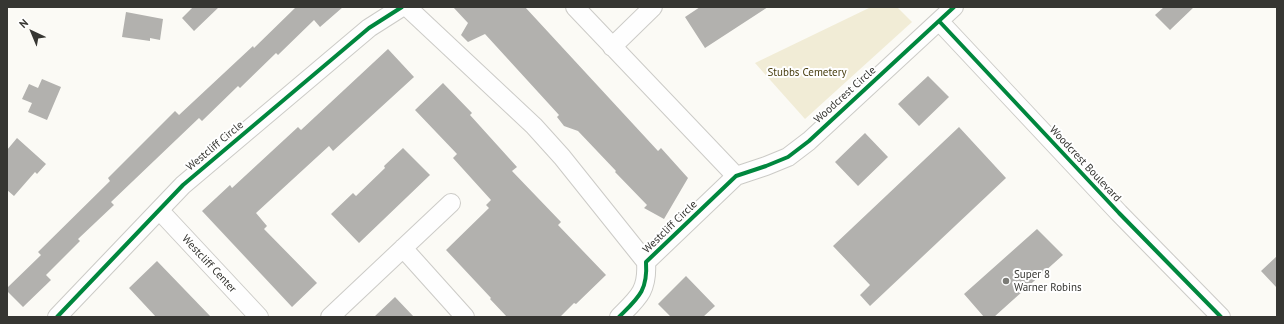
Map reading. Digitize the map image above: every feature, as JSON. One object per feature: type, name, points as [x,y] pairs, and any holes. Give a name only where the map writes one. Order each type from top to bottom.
[{"type":"street","name":"Westcliff Circle","points":[[56,317],[183,186],[369,28],[402,7]]},
{"type":"street","name":"Westcliff Circle","points":[[407,7],[534,126],[562,157],[646,262],[647,276],[642,292],[619,317]]},
{"type":"street","points":[[575,7],[736,176]]},
{"type":"street","points":[[612,47],[653,7]]},
{"type":"street","name":"Woodcrest Circle","points":[[736,176],[788,157],[809,141],[954,7]]},
{"type":"street","name":"Woodcrest Boulevard","points":[[939,21],[1119,213],[1221,317]]},
{"type":"street","name":"Westcliff Circle","points":[[646,262],[736,176]]},
{"type":"street","points":[[330,317],[451,203]]},
{"type":"street","name":"Westcliff Center","points":[[160,211],[259,317]]},
{"type":"street","points":[[403,248],[465,317]]},
{"type":"green space","name":"Stubbs Cemetery","points":[[871,7],[897,7],[912,22],[805,119],[755,63]]},
{"type":"building","points":[[193,7],[219,7],[194,31],[182,18]]},
{"type":"building","points":[[296,7],[343,7],[320,27],[314,20],[278,55],[276,53],[240,88],[238,86],[202,121],[199,118],[111,202],[114,205],[78,239],[80,241],[46,275],[51,280],[23,307],[7,291],[7,288],[41,255],[38,252],[110,181],[108,178],[175,111],[179,115],[253,46],[254,48]]},
{"type":"building","points":[[453,7],[525,7],[658,151],[661,148],[688,178],[664,219],[644,208],[647,205],[578,131],[564,126],[557,117],[559,115],[485,34],[468,42],[461,35],[468,23]]},
{"type":"building","points":[[700,7],[768,7],[705,48],[685,17]]},
{"type":"building","points":[[1164,7],[1194,7],[1170,30],[1155,15]]},
{"type":"building","points":[[126,12],[163,19],[160,40],[150,38],[150,41],[122,37]]},
{"type":"building","points":[[388,49],[414,77],[333,151],[329,146],[256,213],[267,226],[264,229],[317,283],[292,307],[202,211],[230,185],[232,188],[298,127],[301,130]]},
{"type":"building","points":[[928,76],[949,97],[919,126],[898,104]]},
{"type":"building","points":[[42,79],[61,87],[47,120],[28,112],[32,103],[22,99],[29,84],[38,88]]},
{"type":"building","points":[[443,83],[472,113],[470,115],[517,167],[512,171],[561,222],[558,225],[606,275],[560,317],[507,317],[446,250],[489,208],[486,205],[491,200],[453,158],[457,154],[415,110]]},
{"type":"building","points":[[959,127],[1006,178],[870,306],[860,295],[870,285],[833,246]]},
{"type":"building","points":[[865,133],[888,157],[858,186],[835,162]]},
{"type":"building","points":[[17,138],[46,164],[37,174],[35,172],[14,196],[7,190],[7,150]]},
{"type":"building","points":[[403,148],[430,175],[359,243],[331,214],[353,193],[356,196]]},
{"type":"building","name":"Super 8 Warner Robins","points":[[1037,229],[1063,255],[994,317],[984,317],[964,294]]},
{"type":"building","points":[[1277,256],[1277,288],[1261,271]]},
{"type":"building","points":[[157,261],[211,317],[156,317],[129,288]]},
{"type":"building","points":[[686,276],[715,306],[703,317],[671,317],[658,304]]},
{"type":"building","points":[[395,297],[414,317],[374,317]]},
{"type":"cycle path","points":[[57,317],[183,185],[369,28],[402,7]]},
{"type":"cycle path","points":[[619,317],[632,304],[643,287],[646,262],[736,176],[788,157],[809,141],[954,7]]},
{"type":"cycle path","points":[[939,21],[1119,213],[1221,317]]},
{"type":"place","name":"Super 8 Warner Robins","points":[[1006,281]]}]
